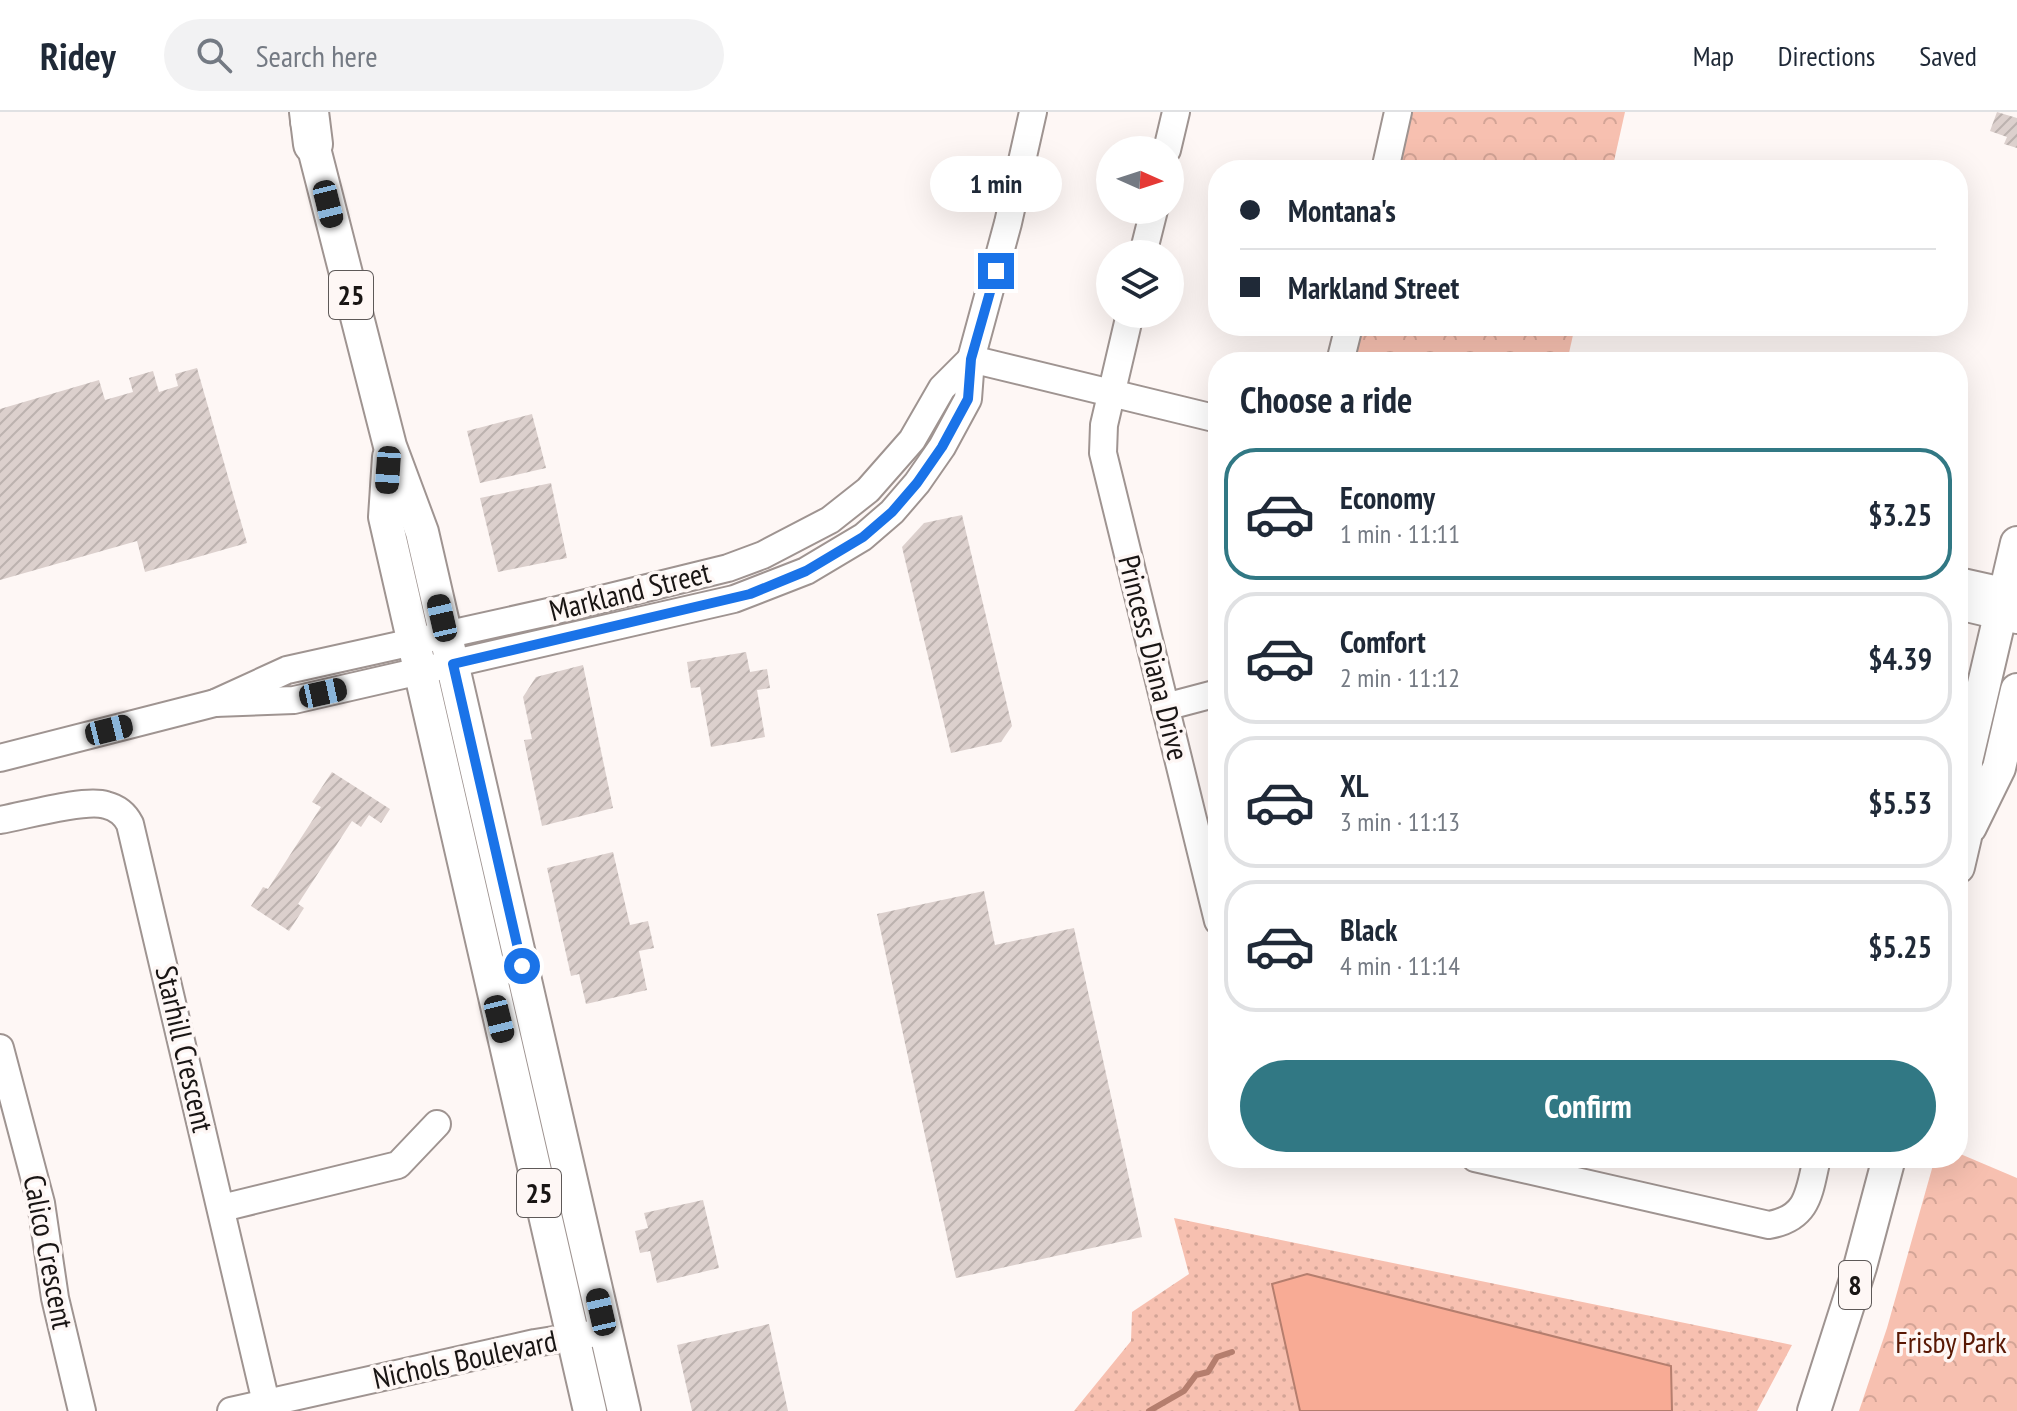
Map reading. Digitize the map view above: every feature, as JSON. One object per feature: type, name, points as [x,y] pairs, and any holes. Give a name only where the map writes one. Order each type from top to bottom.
[{"type":"main road","name":"25","points":[[309,123],[390,446],[422,532],[624,1411]]},
{"type":"main road","name":"25","points":[[390,446],[385,517],[590,1411]]},
{"type":"main road","points":[[1968,754],[2010,606],[2017,543]]},
{"type":"main road","points":[[1968,838],[1999,768],[2017,690]]},
{"type":"main road","name":"8","points":[[1814,1411],[1860,1267],[1886,1168]]},
{"type":"street","name":"Markland Street","points":[[0,758],[215,703],[287,670],[412,640],[449,649],[734,599],[793,578],[833,556],[863,537],[892,512],[917,483],[942,447],[968,399],[971,359],[1008,223],[1033,112]]},
{"type":"street","points":[[1170,136],[1176,112]]},
{"type":"street","points":[[1387,160],[1398,112]]},
{"type":"street","name":"Princess Diana Drive","points":[[1127,328],[1103,433],[1103,453],[1208,881]]},
{"type":"street","points":[[971,359],[1208,417]]},
{"type":"street","points":[[1968,586],[2010,606]]},
{"type":"street","points":[[1968,606],[2010,606]]},
{"type":"street","name":"Markland Street","points":[[215,703],[294,700],[420,672],[449,649]]},
{"type":"street","points":[[1165,707],[1208,696]]},
{"type":"street","name":"Starhill Crescent","points":[[0,820],[96,803],[125,814],[134,835],[267,1407]]},
{"type":"street","name":"Calico Crescent","points":[[0,1048],[41,1203],[55,1298],[82,1411]]},
{"type":"street","points":[[222,1208],[398,1165],[437,1124]]},
{"type":"street","points":[[1518,1168],[1769,1225],[1783,1223],[1804,1206],[1814,1168]]},
{"type":"street","name":"Nichols Boulevard","points":[[231,1411],[267,1407],[535,1343],[606,1332]]},
{"type":"green space","points":[[1412,112],[1625,112],[1614,160],[1401,160]]},
{"type":"green space","points":[[1361,336],[1573,336],[1569,352],[1357,352]]},
{"type":"green space","name":"Frisby Park","points":[[1968,1157],[2017,1178],[2017,1411],[1859,1411],[1887,1328],[1932,1168],[1968,1168]]},
{"type":"green space","points":[[1174,1218],[1792,1345],[1757,1411],[1074,1411],[1131,1341],[1132,1312],[1189,1274]]},
{"type":"shaded area","points":[[1307,1274],[1671,1366],[1672,1411],[1300,1411],[1272,1284]]},
{"type":"building","points":[[1997,112],[2017,118],[2017,148],[2004,144],[2007,137],[1990,131]]},
{"type":"building","points":[[197,368],[247,543],[145,572],[137,541],[0,580],[0,409],[99,380],[105,400],[133,392],[129,378],[153,371],[159,392],[178,386],[175,374]]},
{"type":"building","points":[[532,414],[546,468],[480,483],[467,431]]},
{"type":"building","points":[[551,483],[567,558],[498,572],[480,498]]},
{"type":"building","points":[[962,515],[1012,726],[1001,742],[951,753],[902,547],[924,523]]},
{"type":"building","points":[[746,652],[750,672],[767,669],[770,688],[757,690],[765,737],[711,747],[700,687],[691,688],[687,662]]},
{"type":"building","points":[[583,665],[613,808],[542,826],[524,740],[532,739],[523,697],[536,677]]},
{"type":"building","points":[[332,772],[390,809],[381,823],[369,815],[361,827],[352,821],[298,904],[304,908],[289,931],[251,906],[263,887],[268,889],[321,807],[312,802]]},
{"type":"building","points":[[613,852],[630,925],[648,921],[654,948],[639,951],[647,990],[586,1004],[579,974],[571,976],[547,868]]},
{"type":"building","points":[[984,891],[995,945],[1074,928],[1142,1237],[956,1278],[877,914]]},
{"type":"building","points":[[703,1200],[719,1268],[657,1283],[650,1251],[640,1253],[635,1231],[648,1228],[644,1213]]},
{"type":"building","points":[[769,1324],[788,1411],[692,1411],[677,1345]]},
{"type":"waterway","points":[[1149,1411],[1184,1391],[1196,1375],[1208,1372],[1217,1357],[1232,1352]]},
{"type":"route","points":[[522,966],[453,664],[734,599],[793,578],[863,537],[892,512],[917,483],[942,447],[968,399],[971,359],[996,271]]}]
